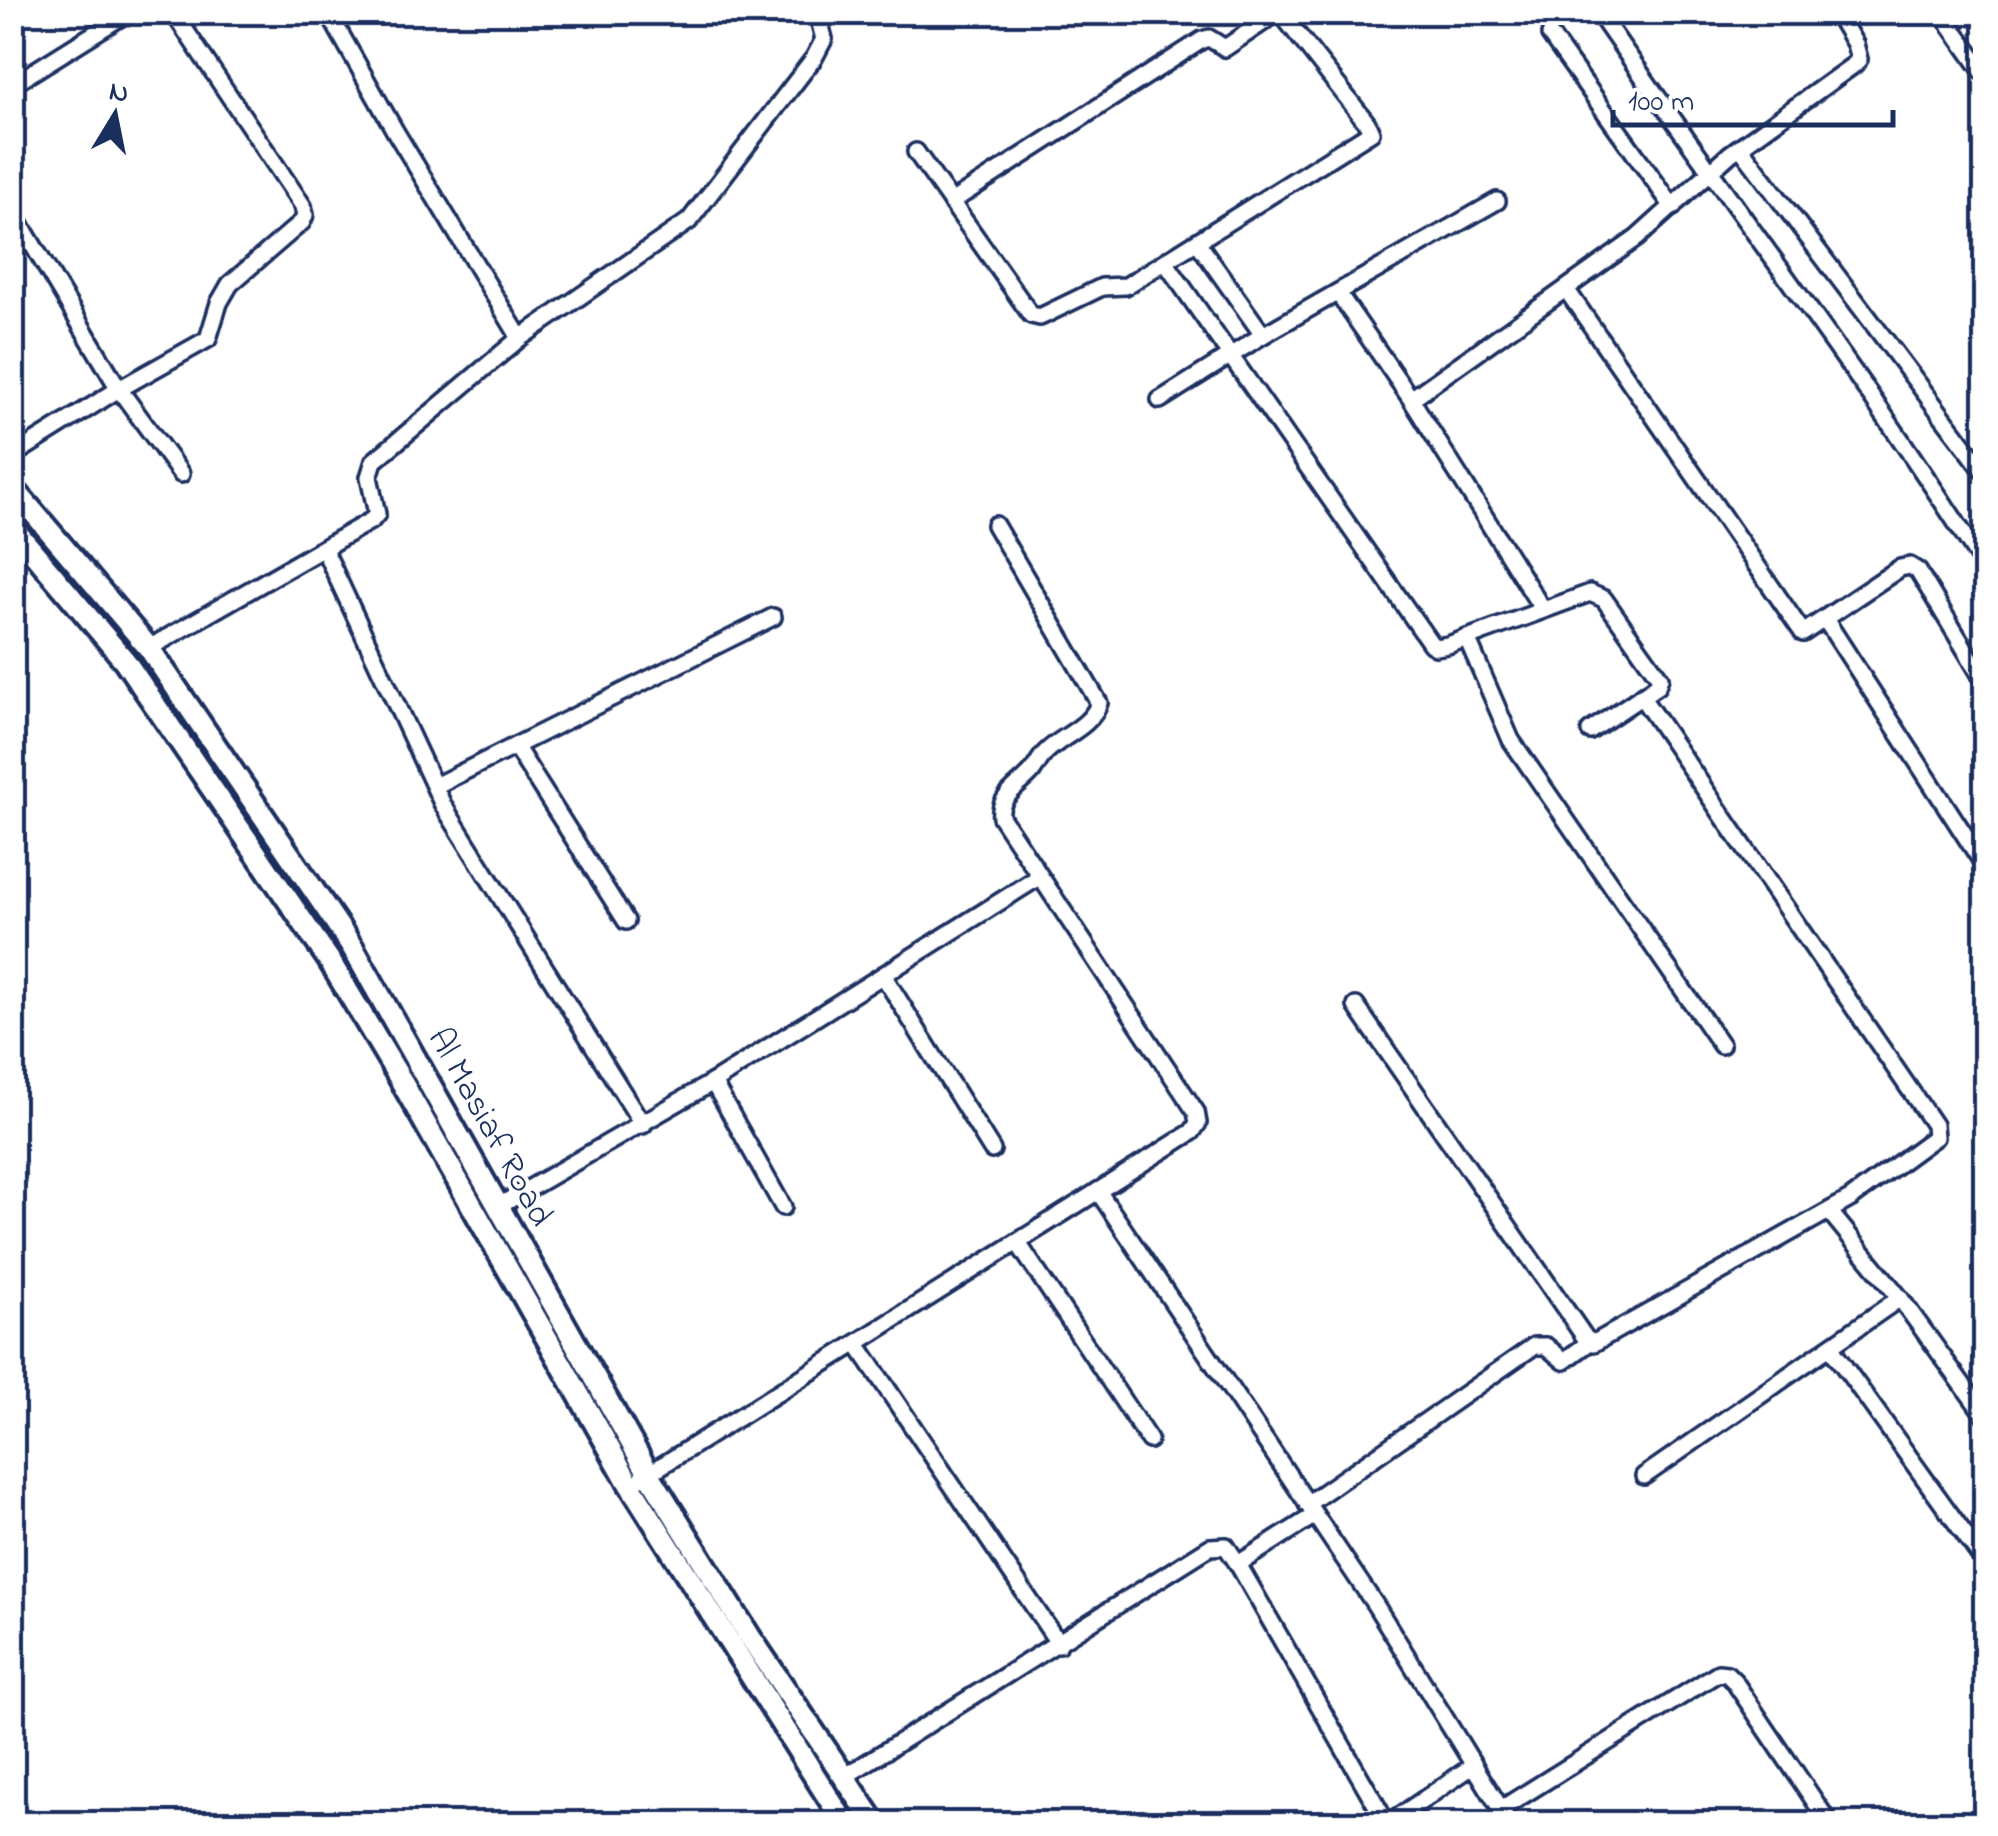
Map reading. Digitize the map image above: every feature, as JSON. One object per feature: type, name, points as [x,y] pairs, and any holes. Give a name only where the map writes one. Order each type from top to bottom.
[{"type":"street","points":[[12,85],[129,12]]},
{"type":"street","points":[[12,456],[208,338],[219,302],[230,284],[296,229],[305,214],[173,12]]},
{"type":"street","points":[[328,12],[394,131],[520,338]]},
{"type":"street","points":[[149,648],[362,527],[377,514],[368,477],[374,461],[520,338],[689,221],[814,58],[824,39],[817,12]]},
{"type":"street","points":[[916,152],[951,202],[1035,317],[1102,287],[1126,286],[1371,132],[1368,122],[1279,12],[1225,48],[1209,38],[1202,40],[951,202]]},
{"type":"street","points":[[1598,12],[1708,173],[1924,470],[1986,569]]},
{"type":"street","points":[[1411,400],[1637,238],[1740,147],[1859,59],[1855,44],[1836,12]]},
{"type":"street","points":[[1941,12],[1986,76]]},
{"type":"street","points":[[1550,35],[1673,207]]},
{"type":"street","points":[[1740,147],[1986,474]]},
{"type":"street","points":[[1160,400],[1497,201]]},
{"type":"street","points":[[12,210],[119,389],[181,474]]},
{"type":"street","points":[[1198,243],[1263,336]]},
{"type":"street","points":[[1166,262],[1431,644],[1441,647],[1590,593],[1600,596],[1660,673],[1656,686],[1590,731]]},
{"type":"street","points":[[1566,289],[1803,634],[1900,568],[1910,566],[1918,571],[1983,672]]},
{"type":"street","points":[[1338,293],[1411,400],[1543,610]]},
{"type":"street","name":"Al Masiaf Road","points":[[12,487],[149,648],[353,948],[650,1474],[750,1637],[876,1824]]},
{"type":"street","points":[[630,1486],[1192,1132],[1198,1117],[1001,816],[1000,805],[1046,751],[1091,718],[1099,703],[995,525]]},
{"type":"street","name":"Al Masiaf Road","points":[[12,527],[125,662],[329,960],[630,1486],[845,1824]]},
{"type":"street","points":[[324,550],[435,786],[470,851],[643,1124]]},
{"type":"street","points":[[435,786],[773,616]]},
{"type":"street","points":[[1825,619],[1986,868]]},
{"type":"street","points":[[1467,638],[1511,740],[1721,1046]]},
{"type":"street","points":[[1238,1564],[1534,1346],[1546,1346],[1564,1360],[1590,1342],[1606,1339],[1664,1302],[1829,1211],[1933,1140],[1937,1130],[1641,696]]},
{"type":"street","points":[[516,746],[626,921]]},
{"type":"street","points":[[498,1206],[714,1082],[1040,877]]},
{"type":"street","points":[[884,974],[992,1150]]},
{"type":"street","points":[[1356,1006],[1590,1342]]},
{"type":"street","points":[[714,1082],[783,1208]]},
{"type":"street","points":[[1098,1192],[1376,1606],[1510,1824]]},
{"type":"street","points":[[1829,1211],[1900,1298],[1986,1418]]},
{"type":"street","points":[[1018,1244],[1149,1440]]},
{"type":"street","points":[[1644,1476],[1900,1298]]},
{"type":"street","points":[[857,1344],[1059,1644]]},
{"type":"street","points":[[1830,1347],[1986,1564]]},
{"type":"street","points":[[844,1778],[1210,1547],[1226,1546],[1388,1824],[1474,1765]]},
{"type":"street","points":[[1501,1808],[1718,1674],[1727,1674],[1830,1824]]}]
